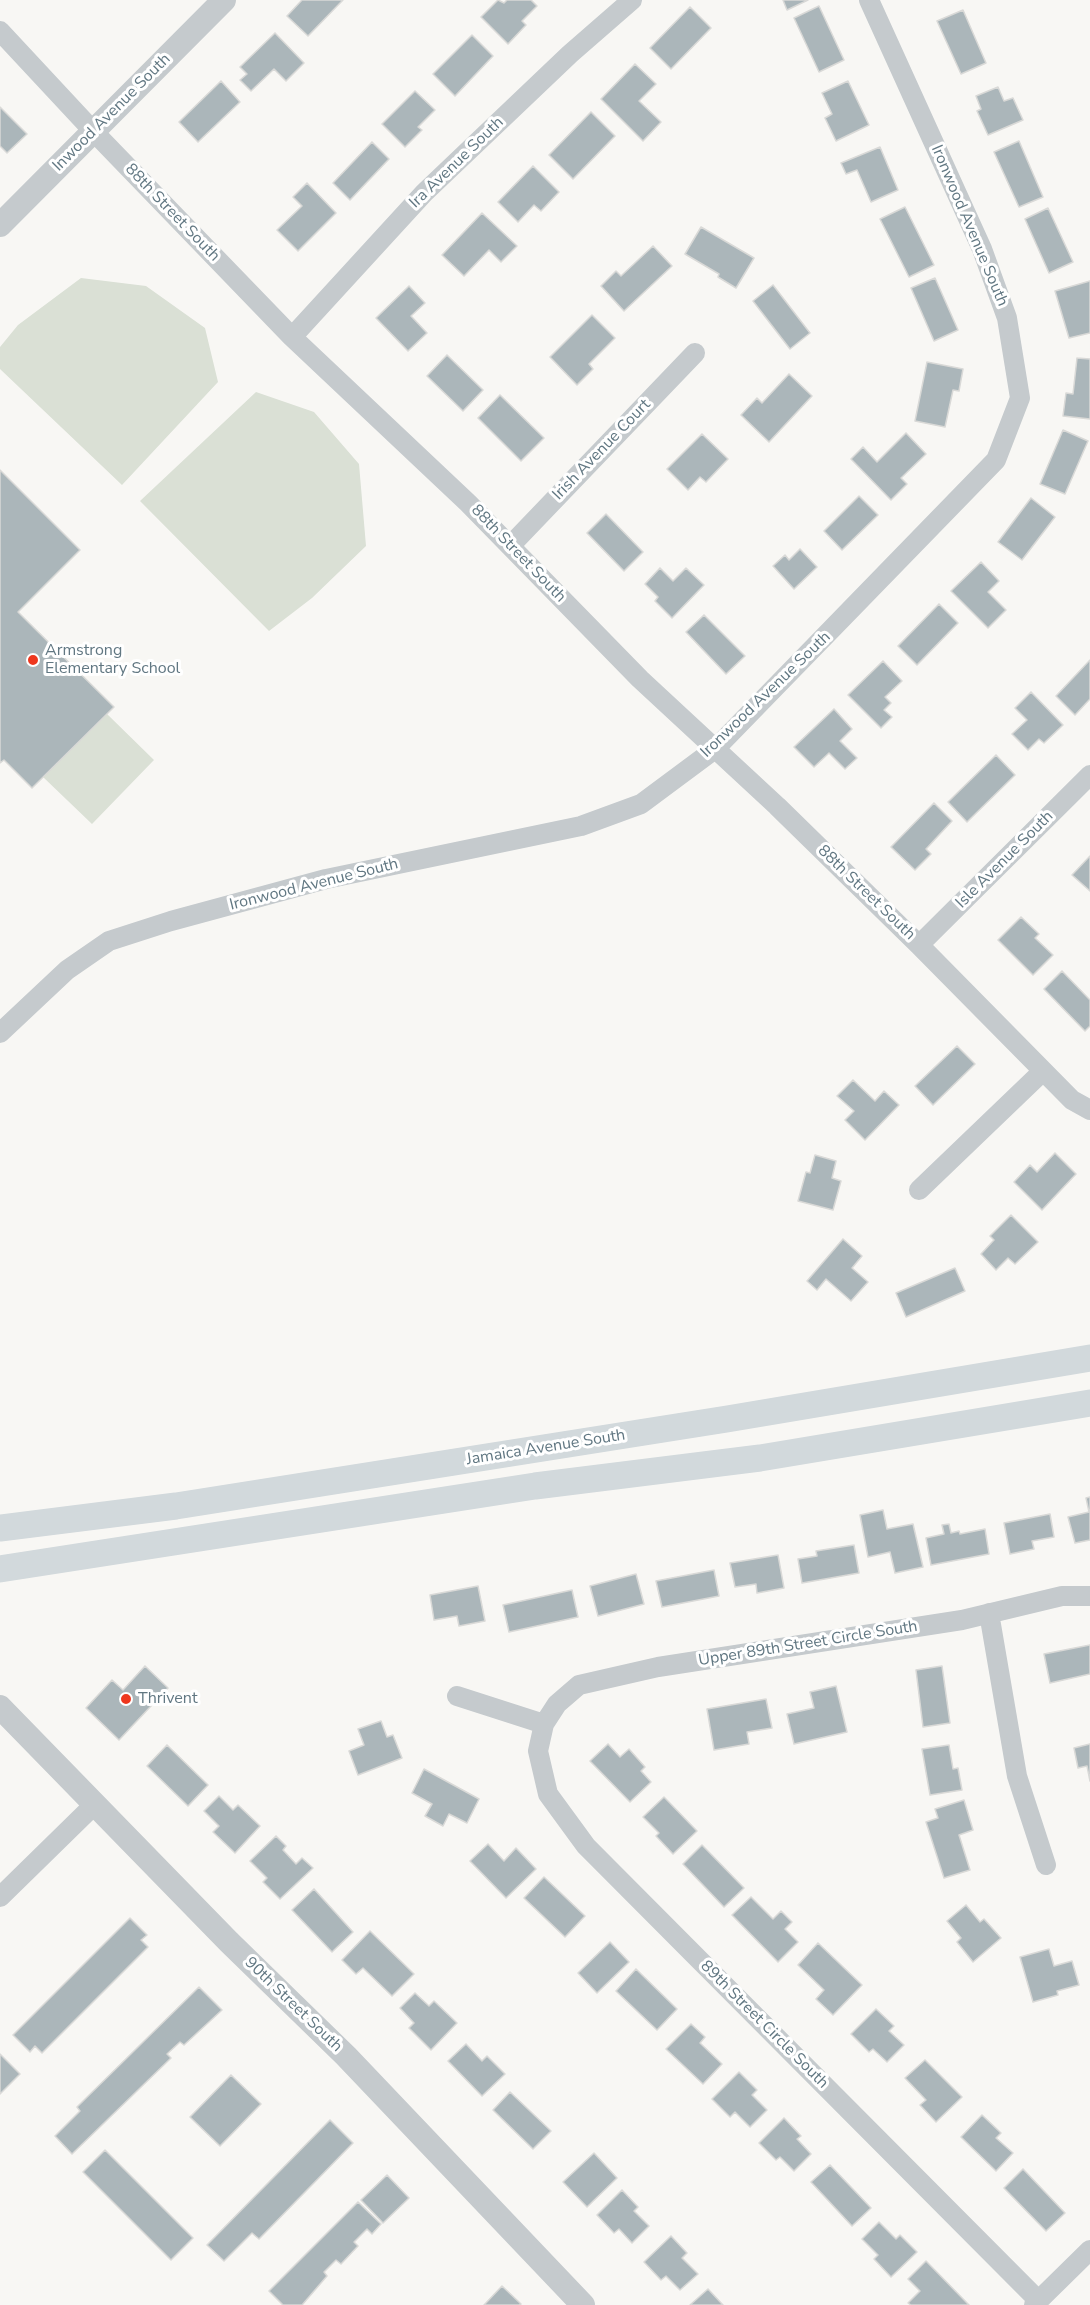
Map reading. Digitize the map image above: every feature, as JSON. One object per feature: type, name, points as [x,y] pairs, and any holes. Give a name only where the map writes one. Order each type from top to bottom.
[{"type":"main road","name":"Jamaica Avenue South","points":[[0,1528],[176,1506],[727,1419],[1090,1358]]},
{"type":"main road","points":[[0,1569],[535,1486],[760,1458],[1090,1403]]},
{"type":"street","name":"Inwood Avenue South","points":[[0,225],[224,0]]},
{"type":"street","name":"Ira Avenue South","points":[[292,337],[424,193],[570,54],[632,0]]},
{"type":"street","name":"Ironwood Avenue South","points":[[0,1033],[67,970],[110,941],[171,921],[326,879],[580,826],[641,804],[715,749],[996,460],[1020,398],[1007,318],[982,249],[869,0]]},
{"type":"street","name":"88th Street South","points":[[0,31],[292,337],[468,503],[640,680],[919,945],[1042,1071],[1072,1100],[1090,1110]]},
{"type":"street","name":"Irish Avenue Court","points":[[510,546],[695,353]]},
{"type":"street","name":"Isle Avenue South","points":[[919,945],[1090,775]]},
{"type":"street","points":[[919,1190],[1042,1071]]},
{"type":"street","name":"Upper 89th Street Circle South","points":[[544,1724],[557,1704],[579,1685],[658,1667],[962,1620],[1062,1596],[1090,1596]]},
{"type":"street","points":[[989,1613],[1017,1776],[1046,1865]]},
{"type":"street","points":[[457,1696],[544,1724]]},
{"type":"street","name":"90th Street South","points":[[0,1707],[229,1942],[346,2056],[583,2305]]},
{"type":"street","name":"89th Street Circle South","points":[[544,1724],[538,1751],[548,1794],[586,1846],[1036,2303]]},
{"type":"street","points":[[0,1897],[94,1805]]},
{"type":"street","points":[[1036,2303],[1090,2250]]},
{"type":"shaded area","points":[[81,278],[146,286],[205,328],[218,382],[122,485],[0,369],[0,347],[18,325]]},
{"type":"shaded area","points":[[256,392],[314,412],[359,464],[366,546],[312,598],[269,631],[140,501]]},
{"type":"shaded area","points":[[106,713],[154,760],[92,824],[43,777]]},
{"type":"building","points":[[302,0],[343,0],[308,36],[287,16]]},
{"type":"building","points":[[498,0],[504,3],[507,0],[531,0],[537,6],[522,21],[526,25],[508,44],[481,17]]},
{"type":"building","points":[[783,0],[808,0],[787,10]]},
{"type":"building","points":[[819,6],[844,60],[819,72],[794,18]]},
{"type":"building","points":[[690,7],[711,28],[671,69],[650,48]]},
{"type":"building","points":[[963,10],[986,63],[961,74],[937,21]]},
{"type":"building","points":[[275,33],[304,63],[286,81],[274,69],[251,91],[240,80],[247,74],[240,67]]},
{"type":"building","points":[[472,35],[493,56],[455,96],[433,74]]},
{"type":"building","points":[[635,64],[656,84],[639,101],[661,122],[643,141],[601,99]]},
{"type":"building","points":[[221,81],[240,102],[198,142],[179,122]]},
{"type":"building","points":[[848,81],[869,125],[836,141],[825,118],[832,114],[822,93]]},
{"type":"building","points":[[998,87],[1004,101],[1013,98],[1023,120],[988,135],[977,111],[981,109],[976,96]]},
{"type":"building","points":[[415,91],[435,110],[418,127],[422,130],[405,147],[382,124]]},
{"type":"building","points":[[0,107],[27,134],[7,153],[0,146]]},
{"type":"building","points":[[591,112],[615,136],[573,179],[549,155]]},
{"type":"building","points":[[1019,141],[1043,197],[1019,207],[994,152]]},
{"type":"building","points":[[372,142],[389,159],[350,200],[333,183]]},
{"type":"building","points":[[880,147],[898,190],[871,202],[857,170],[846,174],[841,163]]},
{"type":"building","points":[[533,166],[559,192],[541,211],[534,205],[518,222],[498,202]]},
{"type":"building","points":[[307,183],[336,213],[298,251],[277,230],[302,206],[293,197]]},
{"type":"building","points":[[905,207],[934,265],[909,277],[880,219]]},
{"type":"building","points":[[1048,208],[1073,262],[1049,273],[1025,219]]},
{"type":"building","points":[[482,213],[517,246],[501,262],[489,250],[464,276],[442,255]]},
{"type":"building","points":[[701,227],[754,258],[736,288],[718,277],[719,274],[685,254]]},
{"type":"building","points":[[653,246],[672,266],[624,311],[601,286],[616,271],[621,276]]},
{"type":"building","points":[[935,278],[958,330],[934,341],[911,288]]},
{"type":"building","points":[[1090,281],[1090,333],[1069,338],[1055,291]]},
{"type":"building","points":[[773,285],[810,333],[790,349],[753,301]]},
{"type":"building","points":[[409,286],[425,303],[411,316],[427,333],[408,351],[376,318]]},
{"type":"building","points":[[592,315],[615,338],[589,364],[593,369],[577,385],[550,357]]},
{"type":"building","points":[[447,355],[483,390],[463,411],[427,376]]},
{"type":"building","points":[[1077,358],[1090,359],[1090,419],[1063,416],[1066,393],[1073,394]]},
{"type":"building","points":[[927,362],[963,369],[959,391],[953,390],[945,427],[915,421]]},
{"type":"building","points":[[789,374],[812,396],[769,442],[741,415],[757,398],[762,403]]},
{"type":"building","points":[[500,395],[544,438],[521,461],[478,418]]},
{"type":"building","points":[[1063,430],[1088,441],[1065,494],[1040,484]]},
{"type":"building","points":[[906,433],[926,454],[901,478],[907,484],[891,500],[851,459],[863,447],[877,462]]},
{"type":"building","points":[[702,434],[728,459],[706,482],[700,477],[688,490],[667,469]]},
{"type":"building","name":"Armstrong Elementary School","points":[[0,470],[80,550],[18,612],[114,707],[32,788],[4,760],[0,763]]},
{"type":"building","points":[[859,496],[878,515],[842,550],[824,531]]},
{"type":"building","points":[[1031,498],[1055,517],[1022,560],[998,542]]},
{"type":"building","points":[[606,514],[643,552],[624,571],[587,533]]},
{"type":"building","points":[[800,549],[817,567],[794,589],[773,566],[785,555],[789,560]]},
{"type":"building","points":[[981,562],[999,581],[988,592],[1006,610],[988,628],[951,591]]},
{"type":"building","points":[[660,568],[673,581],[686,568],[704,585],[672,618],[655,601],[658,597],[645,584]]},
{"type":"building","points":[[939,604],[958,623],[917,665],[898,646]]},
{"type":"building","points":[[704,615],[745,656],[726,674],[686,632]]},
{"type":"building","points":[[1090,660],[1090,699],[1075,715],[1056,696]]},
{"type":"building","points":[[883,661],[902,681],[885,697],[891,703],[884,710],[892,717],[881,728],[848,695]]},
{"type":"building","points":[[1031,692],[1063,725],[1044,743],[1039,739],[1028,750],[1012,734],[1027,720],[1015,708]]},
{"type":"building","points":[[834,709],[852,729],[840,741],[857,758],[845,769],[829,753],[814,767],[794,747]]},
{"type":"building","points":[[996,755],[1015,775],[967,822],[948,802]]},
{"type":"building","points":[[934,803],[952,821],[926,849],[931,854],[915,870],[891,847]]},
{"type":"building","points":[[1090,856],[1090,891],[1072,875]]},
{"type":"building","points":[[1021,917],[1039,934],[1035,938],[1053,955],[1033,975],[998,940]]},
{"type":"building","points":[[1062,971],[1090,1000],[1090,1026],[1085,1031],[1044,989]]},
{"type":"building","points":[[957,1046],[975,1064],[933,1105],[915,1086]]},
{"type":"building","points":[[853,1080],[875,1101],[884,1091],[899,1105],[865,1140],[845,1120],[854,1111],[837,1096]]},
{"type":"building","points":[[1055,1153],[1076,1174],[1042,1210],[1014,1182],[1030,1165],[1037,1172]]},
{"type":"building","points":[[815,1155],[836,1161],[832,1178],[841,1181],[833,1210],[798,1201],[806,1172],[810,1173]]},
{"type":"building","points":[[1011,1215],[1038,1242],[1015,1264],[1008,1258],[996,1270],[981,1254],[994,1240],[990,1236]]},
{"type":"building","points":[[843,1239],[862,1256],[852,1268],[868,1282],[851,1301],[826,1279],[817,1290],[807,1281]]},
{"type":"building","points":[[955,1268],[965,1291],[906,1317],[896,1293]]},
{"type":"building","points":[[1090,1497],[1090,1540],[1075,1543],[1068,1517],[1089,1512],[1086,1498]]},
{"type":"building","points":[[883,1510],[887,1529],[913,1524],[923,1567],[895,1573],[890,1552],[868,1557],[860,1515]]},
{"type":"building","points":[[1050,1514],[1054,1537],[1032,1541],[1034,1549],[1010,1554],[1004,1523]]},
{"type":"building","points":[[949,1524],[951,1533],[959,1531],[960,1534],[985,1529],[989,1554],[931,1565],[926,1538],[944,1534],[942,1525]]},
{"type":"building","points":[[854,1545],[859,1573],[802,1583],[798,1559],[817,1556],[816,1551]]},
{"type":"building","points":[[778,1555],[784,1588],[757,1593],[756,1584],[735,1587],[730,1563]]},
{"type":"building","points":[[714,1570],[719,1596],[662,1607],[656,1581]]},
{"type":"building","points":[[636,1574],[644,1604],[598,1616],[590,1586]]},
{"type":"building","points":[[478,1586],[485,1621],[459,1626],[457,1616],[434,1620],[430,1595]]},
{"type":"building","points":[[572,1590],[578,1617],[509,1632],[503,1605]]},
{"type":"building","points":[[1090,1645],[1090,1674],[1050,1683],[1044,1654]]},
{"type":"building","name":"Thrivent","points":[[145,1666],[168,1688],[119,1740],[86,1708],[112,1680],[123,1690]]},
{"type":"building","points":[[942,1666],[950,1723],[923,1727],[916,1670]]},
{"type":"building","points":[[836,1686],[847,1732],[794,1744],[787,1714],[814,1708],[810,1692]]},
{"type":"building","points":[[766,1699],[772,1728],[747,1732],[749,1744],[714,1750],[707,1709]]},
{"type":"building","points":[[381,1721],[387,1737],[393,1735],[402,1758],[358,1775],[349,1751],[364,1745],[358,1729]]},
{"type":"building","points":[[608,1744],[620,1757],[629,1749],[645,1767],[641,1771],[651,1782],[630,1802],[590,1761]]},
{"type":"building","points":[[1090,1744],[1090,1781],[1087,1766],[1078,1768],[1074,1748]]},
{"type":"building","points":[[167,1745],[208,1785],[188,1806],[147,1766]]},
{"type":"building","points":[[949,1745],[953,1769],[958,1768],[962,1790],[930,1795],[922,1749]]},
{"type":"building","points":[[424,1769],[479,1799],[467,1823],[449,1814],[443,1826],[425,1816],[432,1804],[412,1793]]},
{"type":"building","points":[[219,1796],[233,1810],[238,1805],[260,1826],[235,1853],[213,1832],[219,1826],[204,1811]]},
{"type":"building","points":[[664,1797],[697,1831],[673,1854],[656,1836],[659,1833],[643,1817]]},
{"type":"building","points":[[964,1800],[973,1830],[959,1835],[970,1870],[944,1878],[926,1822],[938,1818],[935,1809]]},
{"type":"building","points":[[276,1836],[286,1846],[283,1850],[296,1864],[302,1858],[313,1868],[280,1899],[263,1882],[267,1878],[250,1861]]},
{"type":"building","points":[[488,1844],[504,1861],[516,1848],[536,1869],[506,1898],[470,1861]]},
{"type":"building","points":[[702,1845],[744,1888],[724,1907],[683,1864]]},
{"type":"building","points":[[544,1877],[585,1916],[565,1937],[524,1898]]},
{"type":"building","points":[[314,1889],[353,1932],[332,1952],[292,1910]]},
{"type":"building","points":[[751,1897],[773,1919],[781,1911],[792,1922],[785,1929],[798,1942],[778,1962],[732,1915]]},
{"type":"building","points":[[966,1905],[980,1922],[984,1919],[1001,1938],[973,1962],[957,1942],[961,1938],[947,1921]]},
{"type":"building","points":[[130,1918],[147,1935],[141,1940],[148,1947],[42,2053],[35,2046],[30,2052],[13,2035]]},
{"type":"building","points":[[370,1931],[414,1974],[392,1996],[363,1968],[356,1974],[342,1960]]},
{"type":"building","points":[[610,1942],[629,1962],[597,1993],[578,1973]]},
{"type":"building","points":[[818,1943],[862,1985],[833,2015],[816,1999],[824,1990],[798,1965]]},
{"type":"building","points":[[1049,1949],[1054,1966],[1072,1961],[1079,1985],[1057,1991],[1058,1995],[1033,2002],[1020,1957]]},
{"type":"building","points":[[636,1969],[677,2009],[657,2030],[616,1991]]},
{"type":"building","points":[[199,1987],[222,2010],[184,2045],[180,2042],[167,2054],[171,2058],[72,2154],[55,2136],[80,2111],[77,2107]]},
{"type":"building","points":[[415,1993],[429,2006],[434,2001],[457,2023],[431,2050],[409,2028],[414,2023],[400,2008]]},
{"type":"building","points":[[876,2009],[894,2026],[889,2031],[904,2045],[887,2062],[873,2049],[869,2052],[851,2034]]},
{"type":"building","points":[[691,2024],[705,2037],[700,2043],[722,2064],[703,2084],[666,2049]]},
{"type":"building","points":[[466,2044],[482,2061],[487,2056],[505,2074],[482,2096],[448,2061]]},
{"type":"building","points":[[0,2054],[20,2074],[0,2094]]},
{"type":"building","points":[[925,2060],[962,2097],[936,2122],[920,2105],[926,2100],[905,2078]]},
{"type":"building","points":[[739,2072],[757,2090],[752,2095],[767,2110],[750,2127],[735,2112],[730,2117],[712,2099]]},
{"type":"building","points":[[231,2075],[261,2104],[220,2146],[190,2117]]},
{"type":"building","points":[[510,2092],[551,2131],[533,2149],[493,2110]]},
{"type":"building","points":[[982,2115],[1001,2133],[996,2138],[1013,2153],[996,2171],[961,2137]]},
{"type":"building","points":[[784,2118],[801,2136],[797,2139],[811,2154],[794,2171],[780,2157],[776,2160],[759,2143]]},
{"type":"building","points":[[330,2120],[353,2143],[259,2239],[252,2233],[224,2261],[207,2245]]},
{"type":"building","points":[[105,2150],[193,2238],[171,2260],[83,2172]]},
{"type":"building","points":[[594,2153],[617,2178],[587,2207],[563,2182]]},
{"type":"building","points":[[830,2165],[871,2208],[852,2226],[811,2182]]},
{"type":"building","points":[[1023,2169],[1065,2213],[1046,2231],[1004,2188]]},
{"type":"building","points":[[387,2175],[409,2198],[383,2223],[361,2200]]},
{"type":"building","points":[[622,2190],[638,2207],[634,2211],[649,2226],[632,2243],[619,2229],[614,2233],[597,2215]]},
{"type":"building","points":[[358,2202],[381,2224],[372,2234],[367,2229],[354,2242],[358,2246],[341,2264],[336,2260],[324,2272],[327,2276],[302,2305],[283,2305],[269,2291]]},
{"type":"building","points":[[879,2222],[896,2239],[900,2235],[917,2252],[891,2277],[874,2259],[878,2255],[862,2239]]},
{"type":"building","points":[[671,2236],[687,2253],[682,2258],[698,2274],[680,2290],[666,2276],[661,2280],[644,2262]]},
{"type":"building","points":[[926,2261],[969,2305],[911,2305],[908,2303],[920,2291],[908,2279]]},
{"type":"building","points":[[502,2286],[521,2304],[484,2305]]},
{"type":"building","points":[[708,2289],[723,2305],[690,2305]]},
{"type":"place","name":"Armstrong Elementary School","points":[[33,660]]},
{"type":"place","name":"Thrivent","points":[[126,1699]]}]
